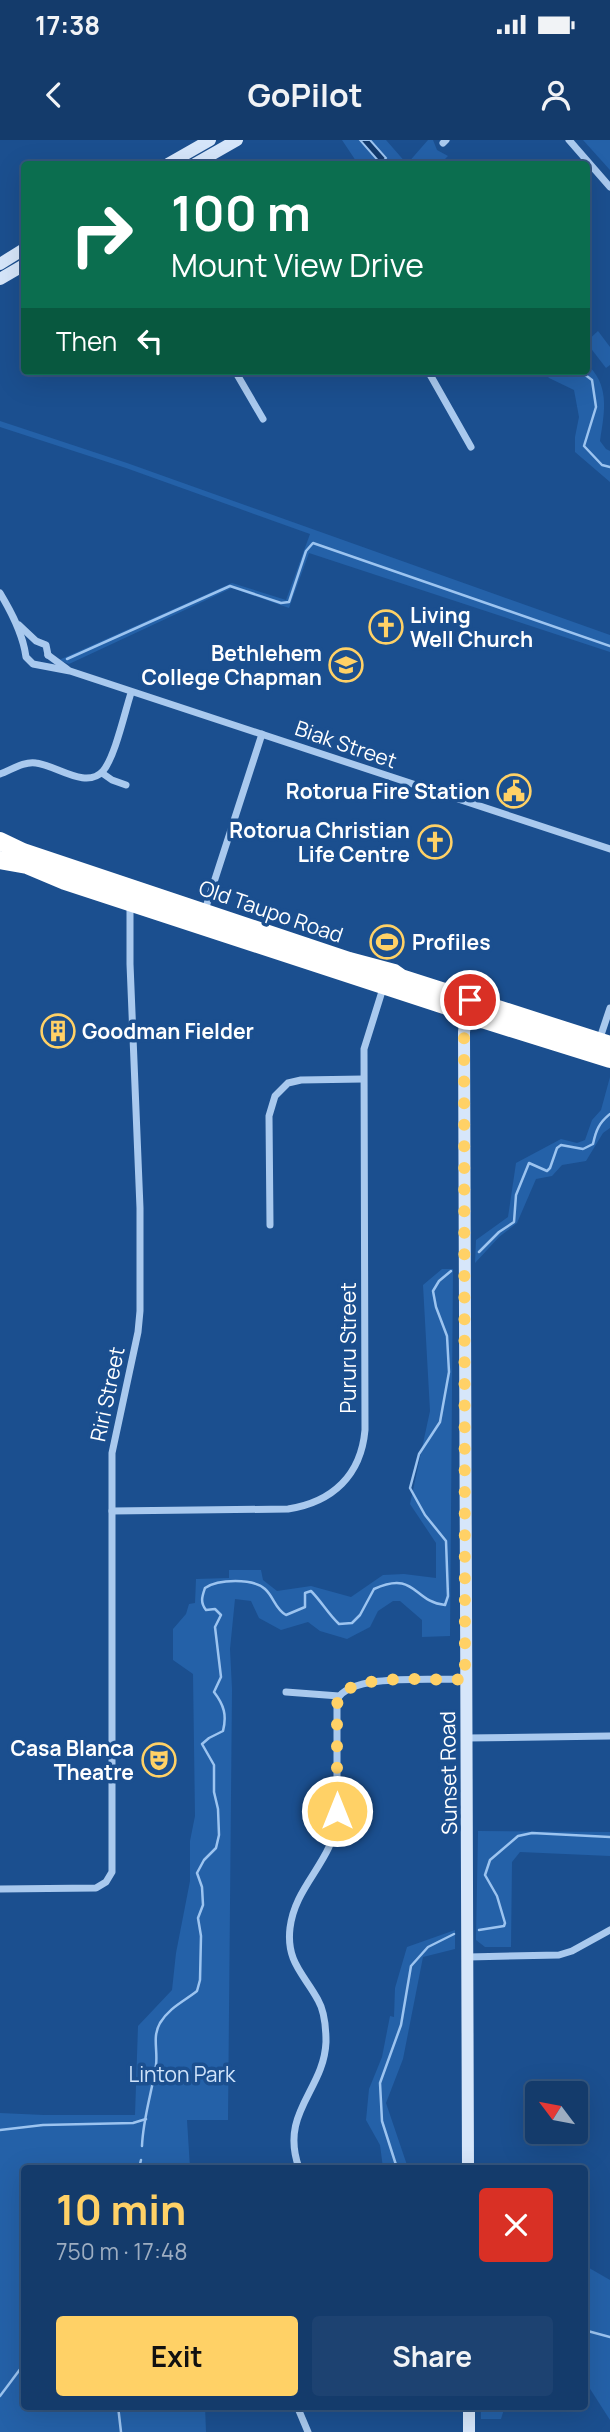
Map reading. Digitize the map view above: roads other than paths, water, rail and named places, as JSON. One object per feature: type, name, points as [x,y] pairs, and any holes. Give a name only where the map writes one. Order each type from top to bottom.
[{"type":"highway","name":"Old Taupo Road","points":[[0,841],[131,895],[603,1050]]},
{"type":"highway","name":"Old Taupo Road","points":[[0,860],[27,865],[65,881],[131,895]]},
{"type":"main road","points":[[173,161],[210,140]]},
{"type":"main road","points":[[200,161],[237,140]]},
{"type":"main road","points":[[0,264],[21,251]]},
{"type":"main road","points":[[0,279],[21,267]]},
{"type":"main road","name":"Sunset Road","points":[[467,1007],[465,1679],[468,2165]]},
{"type":"main road","points":[[469,2410],[469,2432]]},
{"type":"street","points":[[569,140],[587,161]]},
{"type":"street","points":[[590,164],[610,187]]},
{"type":"street","points":[[237,375],[263,419]]},
{"type":"street","points":[[430,375],[471,447]]},
{"type":"street","points":[[0,593],[18,625],[26,648]]},
{"type":"street","points":[[18,625],[36,641],[46,645],[48,655],[40,664],[33,664],[25,654],[29,643],[36,641]]},
{"type":"street","name":"Biak Street","points":[[48,655],[71,671]]},
{"type":"street","name":"Biak Street","points":[[40,664],[71,671],[610,849]]},
{"type":"street","points":[[0,774],[36,762],[81,778],[102,773],[111,755],[131,693]]},
{"type":"street","points":[[202,919],[262,734]]},
{"type":"street","points":[[102,773],[111,780],[126,785]]},
{"type":"street","name":"Riri Street","points":[[0,1889],[96,1888],[107,1882],[112,1872],[113,1442],[138,1332],[140,1311],[140,1208],[131,977],[131,895]]},
{"type":"street","name":"Pururu Street","points":[[112,1511],[288,1509],[307,1506],[323,1500],[339,1487],[355,1467],[363,1450],[366,1430],[363,1079],[365,1049],[387,979]]},
{"type":"street","points":[[603,1050],[610,1008]]},
{"type":"street","points":[[270,1225],[269,1116],[275,1096],[288,1083],[302,1080],[363,1079]]},
{"type":"street","points":[[286,1692],[339,1696],[352,1687],[377,1682],[465,1679]]},
{"type":"street","points":[[298,2165],[294,2148],[294,2127],[301,2105],[322,2065],[326,2041],[320,2004],[296,1967],[290,1944],[290,1930],[296,1902],[320,1863],[335,1828],[339,1696]]},
{"type":"street","points":[[467,1738],[610,1736]]},
{"type":"street","points":[[468,1957],[559,1955],[572,1951],[610,1930]]},
{"type":"street","points":[[299,2410],[308,2432]]},
{"type":"waterway","points":[[585,375],[592,380],[596,407],[584,446],[602,465],[610,467]]},
{"type":"waterway","points":[[67,659],[230,586],[281,603],[289,602],[306,551],[313,543],[610,646]]},
{"type":"waterway","points":[[479,1252],[499,1232],[514,1222],[516,1195],[529,1163],[547,1171],[561,1145],[583,1149],[593,1144],[598,1127],[610,1114]]},
{"type":"waterway","points":[[142,2146],[156,2065],[158,2028],[168,2013],[197,1991],[200,1980],[201,1936],[198,1918],[203,1905],[202,1887],[197,1873],[204,1860],[216,1848],[219,1835],[214,1765],[202,1744],[223,1731],[225,1720],[224,1710],[214,1692],[221,1677],[215,1627],[221,1615],[215,1609],[206,1610],[204,1607],[202,1599],[205,1588],[227,1581],[260,1585],[286,1615],[305,1607],[305,1593],[311,1591],[339,1624],[352,1623],[360,1615],[374,1589],[388,1584],[406,1585],[426,1599],[445,1605],[448,1596],[446,1541],[425,1515],[410,1488],[419,1454],[440,1422],[449,1372],[447,1336],[433,1291],[439,1281],[451,1271]]},
{"type":"waterway","points":[[479,1930],[504,1926],[497,1896],[485,1875],[490,1860],[518,1836],[532,1833],[610,1837]]},
{"type":"waterway","points":[[396,2165],[382,2121],[380,2083],[401,2025],[411,1966],[428,1947],[454,1934]]},
{"type":"waterway","points":[[0,2130],[43,2125],[133,2123],[146,2119]]},
{"type":"waterway","points":[[140,2165],[141,2160]]},
{"type":"waterway","points":[[588,2331],[610,2337]]},
{"type":"waterway","points":[[0,2396],[21,2368]]},
{"type":"waterway","points":[[118,2410],[121,2432]]},
{"type":"place","name":"Living Well Church","points":[[386,627]]},
{"type":"place","name":"Bethlehem College Chapman","points":[[346,665]]},
{"type":"place","name":"Rotorua Fire Station","points":[[514,791]]},
{"type":"place","name":"Rotorua Christian Life Centre","points":[[435,842]]},
{"type":"place","name":"Profiles","points":[[387,942]]},
{"type":"place","name":"Goodman Fielder","points":[[58,1031]]},
{"type":"place","name":"Casa Blanca Theatre","points":[[159,1760]]},
{"type":"park label","name":"Linton Park","points":[[182,2074]]}]
